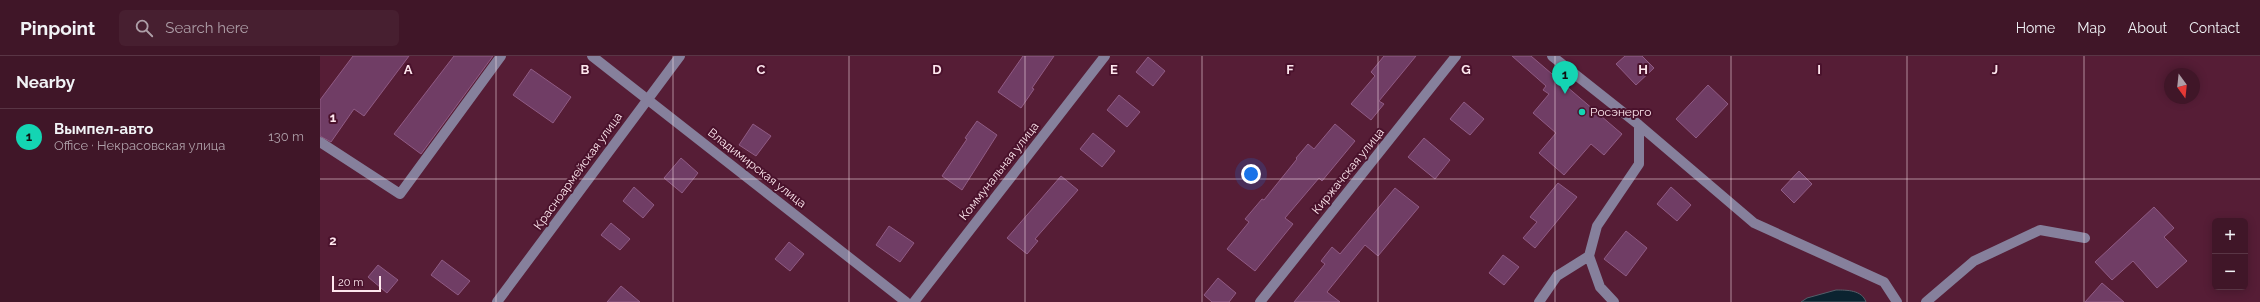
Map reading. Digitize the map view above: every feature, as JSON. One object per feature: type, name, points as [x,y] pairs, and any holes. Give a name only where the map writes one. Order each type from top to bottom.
[{"type":"street","points":[[320,142],[400,194],[501,56]]},
{"type":"street","name":"Владимирская улица","points":[[592,56],[648,98],[906,302]]},
{"type":"street","name":"Красноармейская улица","points":[[497,302],[680,56]]},
{"type":"street","name":"Коммунальная улица","points":[[914,302],[1104,56]]},
{"type":"street","name":"Киржачская улица","points":[[1260,302],[1456,56]]},
{"type":"street","points":[[1552,56],[1640,125],[1754,223],[1884,282],[1897,302]]},
{"type":"street","points":[[1614,302],[1600,287],[1589,256],[1597,226],[1639,164],[1640,125]]},
{"type":"street","points":[[1926,302],[1974,261],[2040,230],[2085,238]]},
{"type":"street","points":[[1539,302],[1558,276],[1589,256]]},
{"type":"water","points":[[1836,290],[1858,293],[1866,302],[1801,302],[1807,298]]},
{"type":"building","points":[[353,56],[409,56],[364,116],[354,109],[331,142],[320,136],[320,100]]},
{"type":"building","points":[[454,56],[493,56],[421,154],[394,134]]},
{"type":"building","points":[[1023,56],[1054,56],[1032,88],[1034,89],[1021,108],[998,92]]},
{"type":"building","points":[[1384,56],[1416,56],[1379,101],[1384,104],[1371,120],[1351,104],[1375,76],[1371,72]]},
{"type":"building","points":[[1512,56],[1531,56],[1622,134],[1604,155],[1591,144],[1564,175],[1539,153],[1556,133],[1533,113],[1549,94],[1543,90],[1546,86]]},
{"type":"building","points":[[1625,56],[1642,56],[1654,68],[1636,85],[1616,64]]},
{"type":"building","points":[[1148,57],[1165,71],[1153,86],[1136,72]]},
{"type":"building","points":[[531,69],[571,97],[553,123],[513,95]]},
{"type":"building","points":[[1708,85],[1728,104],[1696,138],[1676,119]]},
{"type":"building","points":[[1119,95],[1140,112],[1127,127],[1107,110]]},
{"type":"building","points":[[1464,102],[1484,119],[1470,135],[1450,119]]},
{"type":"building","points":[[977,121],[997,135],[962,190],[942,176],[967,139],[965,138]]},
{"type":"building","points":[[753,124],[771,136],[756,156],[739,145]]},
{"type":"building","points":[[1335,124],[1355,141],[1322,181],[1319,178],[1285,218],[1293,224],[1255,271],[1227,249],[1249,222],[1245,219],[1262,199],[1264,200],[1308,144],[1314,149]]},
{"type":"building","points":[[1093,133],[1115,151],[1102,167],[1080,149]]},
{"type":"building","points":[[1424,138],[1450,160],[1435,179],[1408,157]]},
{"type":"building","points":[[681,158],[698,173],[682,193],[664,178]]},
{"type":"building","points":[[1799,171],[1812,184],[1794,203],[1781,190]]},
{"type":"building","points":[[1061,176],[1078,190],[1035,239],[1038,241],[1027,254],[1007,238]]},
{"type":"building","points":[[1558,183],[1577,197],[1535,248],[1523,238],[1537,222],[1530,217]]},
{"type":"building","points":[[634,187],[654,205],[643,218],[623,201]]},
{"type":"building","points":[[1671,187],[1691,205],[1677,221],[1657,204]]},
{"type":"building","points":[[1395,188],[1419,207],[1378,256],[1365,245],[1327,292],[1340,302],[1294,302],[1325,264],[1321,261],[1332,247],[1340,254]]},
{"type":"building","points":[[2154,207],[2174,228],[2164,237],[2187,261],[2157,288],[2133,261],[2112,280],[2095,262]]},
{"type":"building","points":[[611,223],[630,239],[620,250],[601,235]]},
{"type":"building","points":[[889,226],[914,243],[900,262],[876,245]]},
{"type":"building","points":[[1626,231],[1647,248],[1626,276],[1604,259]]},
{"type":"building","points":[[789,242],[804,254],[790,271],[775,259]]},
{"type":"building","points":[[1503,255],[1519,267],[1504,285],[1489,273]]},
{"type":"building","points":[[442,260],[470,281],[458,295],[431,275]]},
{"type":"building","points":[[378,265],[398,280],[387,293],[368,277]]},
{"type":"building","points":[[1218,278],[1236,293],[1229,302],[1212,302],[1204,295]]},
{"type":"building","points":[[2102,283],[2124,302],[2085,302]]},
{"type":"building","points":[[621,286],[640,302],[607,302]]},
{"type":"place","name":"Вымпел-авто","points":[[1565,94]]},
{"type":"place","name":"Росэнерго","points":[[1582,112]]}]
